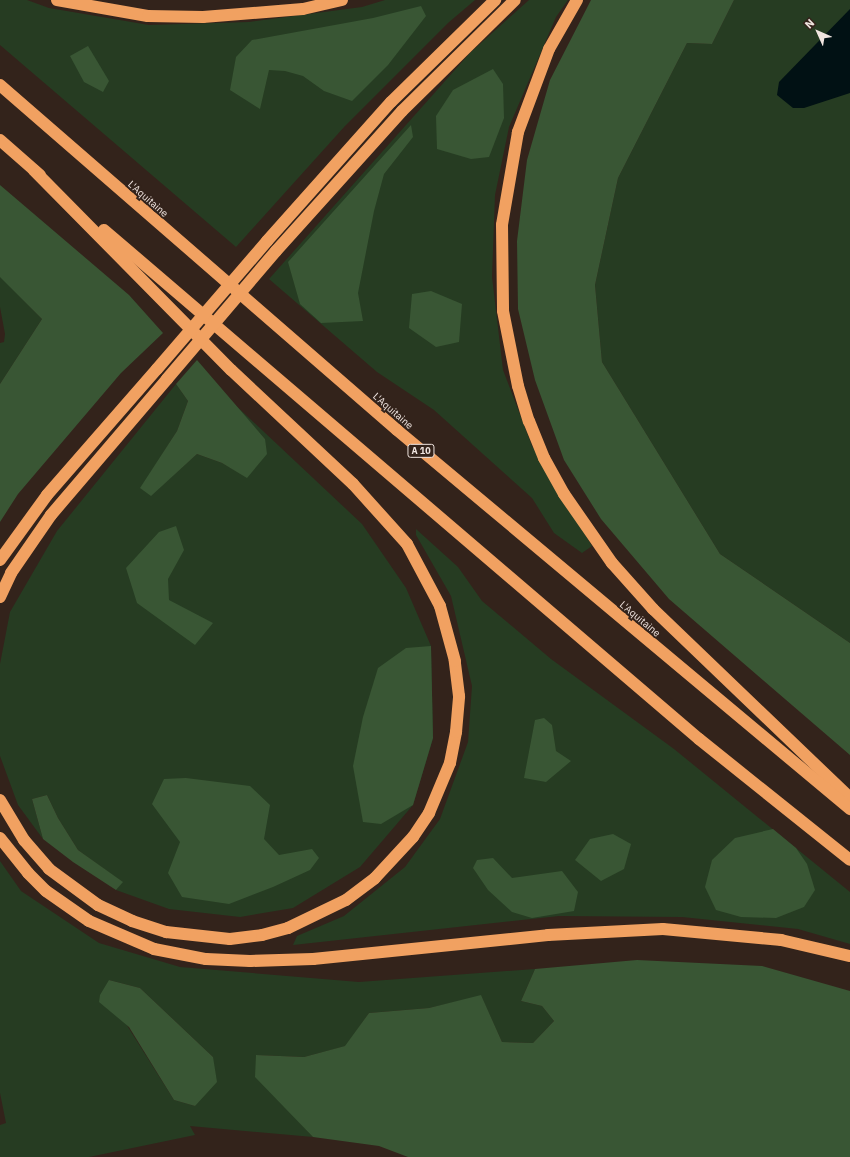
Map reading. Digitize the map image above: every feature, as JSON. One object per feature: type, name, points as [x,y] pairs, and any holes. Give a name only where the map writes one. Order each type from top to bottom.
[{"type":"highway","points":[[56,0],[148,16],[203,17],[303,9],[342,0]]},
{"type":"highway","points":[[0,560],[47,495],[267,241],[392,102],[495,0]]},
{"type":"highway","points":[[0,597],[12,573],[37,533],[83,475],[276,252],[402,111],[515,0]]},
{"type":"highway","points":[[577,0],[549,48],[518,132],[502,225],[503,311],[510,353],[525,407],[544,458],[564,494],[612,563],[654,609],[850,798]]},
{"type":"highway","name":"L'Aquitaine","points":[[0,85],[391,425],[850,808]]},
{"type":"highway","points":[[0,140],[371,461],[693,733],[850,860]]},
{"type":"highway","points":[[0,800],[24,840],[49,869],[98,905],[132,921],[166,932],[230,939],[262,935],[307,921],[346,900],[375,878],[409,843],[429,813],[450,763],[456,732],[459,696],[455,661],[440,606],[407,544],[354,484],[231,370],[34,170]]},
{"type":"highway","points":[[0,838],[28,873],[46,891],[89,921],[154,949],[206,959],[250,961],[313,959],[548,935],[663,929],[781,940],[850,956]]},
{"type":"green space","points":[[0,0],[27,0],[49,8],[149,25],[249,22],[362,7],[385,0],[475,0],[448,23],[345,126],[236,247],[0,45]]},
{"type":"green space","points":[[529,0],[568,0],[556,17],[509,127],[495,195],[492,277],[503,370],[532,446],[592,546],[582,553],[554,533],[532,498],[434,410],[377,372],[269,279],[470,53]]},
{"type":"green space","points":[[591,0],[734,0],[712,44],[687,43],[618,178],[595,285],[602,362],[720,554],[850,643],[850,755],[669,599],[601,519],[564,460],[535,380],[518,309],[517,241],[527,160],[550,80]]},
{"type":"green space","points":[[734,0],[850,0],[850,643],[720,554],[602,362],[595,285],[618,178],[687,43],[712,44]]},
{"type":"green space","points":[[421,6],[426,16],[388,65],[352,101],[324,91],[303,76],[285,71],[269,70],[260,109],[230,90],[236,57],[252,40],[373,18]]},
{"type":"green space","points":[[88,46],[109,81],[103,92],[84,82],[70,56]]},
{"type":"green space","points":[[493,69],[503,84],[504,118],[489,157],[471,159],[437,149],[436,116],[453,90]]},
{"type":"green space","points":[[411,125],[413,137],[384,174],[374,211],[358,293],[363,321],[321,323],[300,304],[288,262]]},
{"type":"green space","points":[[0,185],[129,295],[163,333],[121,373],[18,494],[0,522],[0,384],[42,319],[0,277]]},
{"type":"green space","points":[[0,276],[42,319],[0,384],[0,343],[4,342],[5,334],[0,307]]},
{"type":"green space","points":[[431,291],[462,304],[459,342],[436,347],[409,328],[412,294]]},
{"type":"green space","points":[[197,360],[265,439],[267,454],[247,478],[222,463],[197,454],[151,496],[140,488],[177,431],[188,401],[176,384]]},
{"type":"green space","points":[[176,384],[188,401],[177,431],[141,488],[151,495],[197,454],[222,463],[247,477],[265,439],[230,400],[362,524],[406,588],[431,646],[433,738],[413,805],[360,867],[293,908],[240,917],[169,909],[116,890],[122,882],[78,850],[58,818],[47,795],[32,799],[43,839],[18,805],[0,756],[0,664],[10,612],[57,531]]},
{"type":"green space","points":[[176,526],[184,550],[168,579],[169,600],[213,623],[195,645],[137,603],[126,568],[159,532]]},
{"type":"green space","points":[[416,529],[458,567],[482,601],[551,659],[674,749],[850,892],[850,944],[798,929],[682,917],[559,916],[293,945],[297,936],[344,916],[405,867],[440,819],[468,742],[472,686],[451,596],[416,535]]},
{"type":"green space","points":[[431,646],[433,738],[413,805],[381,824],[363,822],[353,766],[363,717],[378,668],[406,648]]},
{"type":"green space","points":[[544,718],[552,725],[556,751],[571,761],[546,782],[524,778],[535,720]]},
{"type":"green space","points":[[186,778],[250,786],[270,805],[264,839],[279,855],[312,849],[319,858],[310,870],[273,887],[229,904],[182,897],[168,873],[180,842],[152,804],[164,779]]},
{"type":"green space","points":[[47,795],[58,818],[78,850],[123,882],[116,890],[73,862],[43,839],[32,799]]},
{"type":"green space","points":[[773,829],[796,848],[807,864],[815,890],[804,907],[776,918],[741,917],[716,910],[705,887],[712,860],[735,838]]},
{"type":"green space","points":[[613,834],[631,844],[624,869],[601,881],[575,860],[590,839]]},
{"type":"green space","points":[[493,858],[512,878],[562,871],[578,892],[574,911],[532,918],[512,912],[488,890],[473,868],[477,860]]},
{"type":"green space","points":[[0,861],[21,891],[99,943],[180,967],[359,982],[535,969],[521,1001],[542,1006],[554,1021],[533,1043],[502,1042],[481,996],[429,1008],[369,1013],[346,1046],[304,1057],[256,1055],[294,1116],[313,1137],[190,1126],[195,1135],[89,1157],[0,1157],[0,1125],[6,1123],[0,1093]],"holes":[[[109,980],[140,988],[213,1057],[195,1106],[174,1100],[128,1027]]]},
{"type":"green space","points":[[637,960],[762,966],[850,991],[850,1157],[408,1157],[379,1146],[313,1137],[255,1077],[256,1055],[304,1057],[345,1046],[369,1013],[429,1008],[481,995],[502,1042],[533,1043],[554,1021],[542,1006],[521,1001],[535,969]]},
{"type":"green space","points":[[109,980],[140,988],[213,1057],[217,1082],[195,1106],[174,1100],[129,1027],[99,1002],[100,995]]},
{"type":"shaded area","points":[[850,9],[850,93],[804,108],[793,108],[777,95],[779,82]]}]
